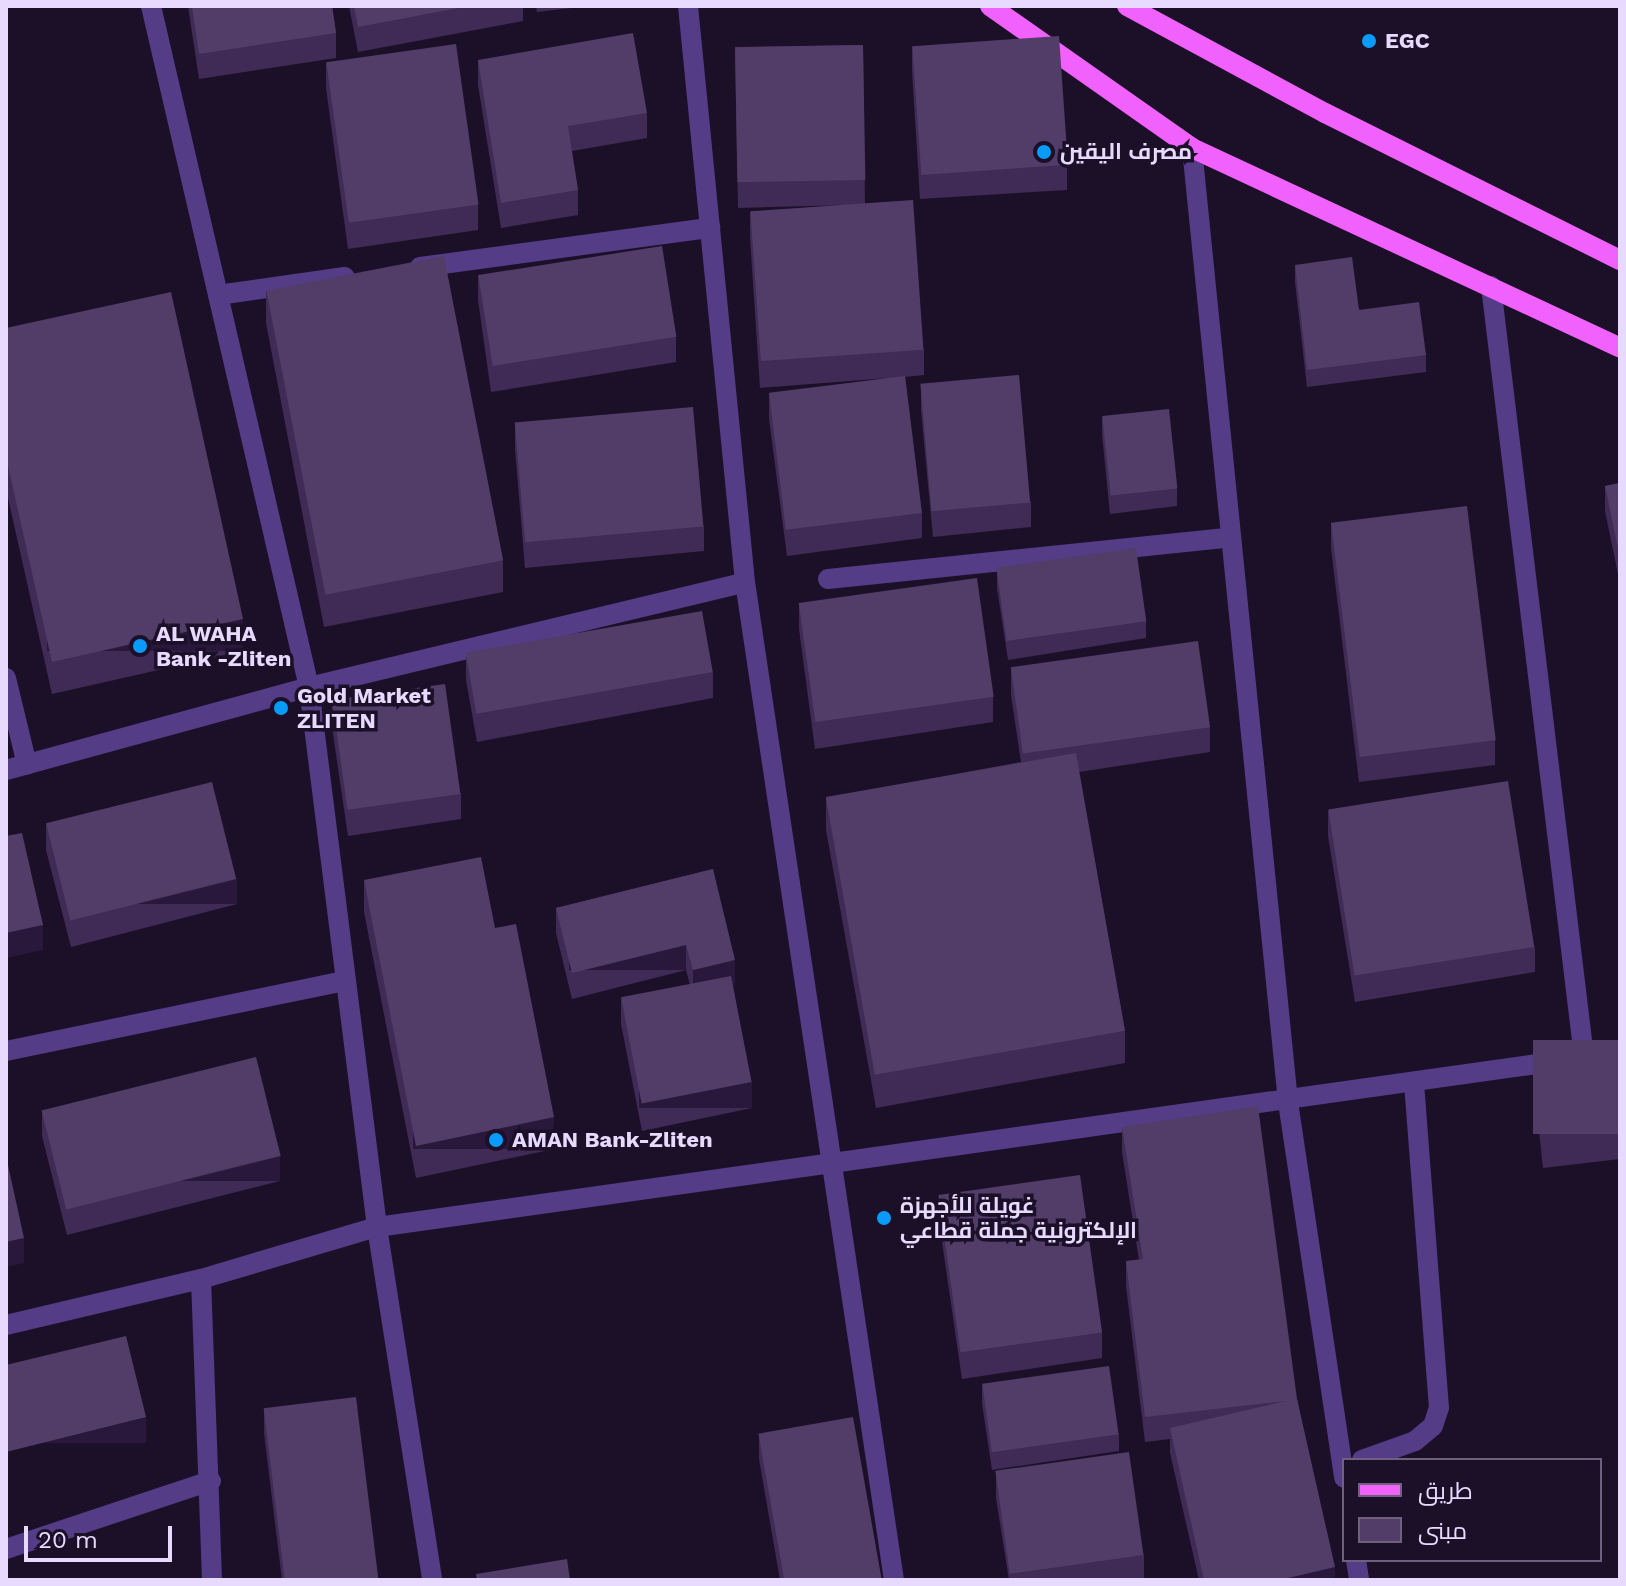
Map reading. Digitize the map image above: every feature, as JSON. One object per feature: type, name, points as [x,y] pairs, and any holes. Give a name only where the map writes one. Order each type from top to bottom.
[{"type":"main road","points":[[990,6],[1192,148],[1620,348]]},
{"type":"main road","points":[[1127,6],[1325,113],[1620,260]]},
{"type":"street","points":[[151,6],[309,687],[377,1227],[432,1580]]},
{"type":"street","points":[[688,6],[745,582],[829,1167],[894,1580]]},
{"type":"street","points":[[1192,148],[1288,1102],[1346,1458]]},
{"type":"street","points":[[402,269],[710,228]]},
{"type":"street","points":[[218,295],[372,274]]},
{"type":"street","points":[[1491,286],[1584,1057]]},
{"type":"street","points":[[828,579],[1231,537]]},
{"type":"street","points":[[6,770],[309,687],[745,582]]},
{"type":"street","points":[[6,678],[27,765]]},
{"type":"street","points":[[6,1051],[345,981]]},
{"type":"street","points":[[6,1325],[201,1279],[377,1227],[829,1167],[1608,1055]]},
{"type":"street","points":[[1373,1458],[1415,1441],[1433,1426],[1439,1408],[1414,1083]]},
{"type":"street","points":[[201,1279],[211,1481],[212,1580]]},
{"type":"street","points":[[6,1549],[211,1481]]},
{"type":"building","points":[[192,6],[332,6],[336,33],[199,54]]},
{"type":"building","points":[[354,6],[469,6],[358,27]]},
{"type":"building","points":[[633,33],[647,113],[568,126],[578,190],[501,203],[478,60]]},
{"type":"building","points":[[1059,36],[1068,165],[921,175],[912,46]]},
{"type":"building","points":[[456,44],[479,204],[349,223],[326,62]]},
{"type":"building","points":[[863,45],[865,180],[737,182],[735,47]]},
{"type":"building","points":[[913,200],[923,350],[761,361],[750,211]]},
{"type":"building","points":[[662,246],[676,337],[493,366],[478,275]]},
{"type":"building","points":[[444,256],[503,560],[325,595],[266,291]]},
{"type":"building","points":[[1352,257],[1359,310],[1419,302],[1426,355],[1307,370],[1295,265]]},
{"type":"building","points":[[171,292],[243,619],[52,662],[6,457],[6,328]]},
{"type":"building","points":[[1019,375],[1030,503],[932,511],[920,384]]},
{"type":"building","points":[[905,376],[922,513],[786,530],[769,393]]},
{"type":"building","points":[[693,407],[703,527],[525,542],[515,423]]},
{"type":"building","points":[[1169,409],[1177,489],[1111,496],[1102,416]]},
{"type":"building","points":[[1620,483],[1620,558],[1605,486]]},
{"type":"building","points":[[1467,506],[1496,740],[1360,757],[1331,523]]},
{"type":"building","points":[[1136,548],[1146,621],[1007,641],[996,568]]},
{"type":"building","points":[[977,578],[994,697],[815,722],[799,603]]},
{"type":"building","points":[[702,611],[713,672],[476,714],[466,653]]},
{"type":"building","points":[[1198,641],[1210,727],[1023,753],[1011,667]]},
{"type":"building","points":[[445,684],[460,794],[348,810],[332,700]]},
{"type":"building","points":[[1076,753],[1125,1031],[875,1075],[826,797]]},
{"type":"building","points":[[1508,781],[1534,947],[1355,975],[1328,809]]},
{"type":"building","points":[[212,782],[236,879],[70,920],[46,823]]},
{"type":"building","points":[[22,833],[43,925],[6,933],[6,836]]},
{"type":"building","points":[[481,857],[495,928],[516,924],[554,1117],[416,1146],[364,880]]},
{"type":"building","points":[[713,869],[735,960],[693,970],[686,945],[572,973],[556,908]]},
{"type":"building","points":[[731,976],[752,1082],[642,1103],[621,997]]},
{"type":"building","points":[[1533,1040],[1620,1040],[1620,1134],[1533,1134]]},
{"type":"building","points":[[256,1057],[281,1156],[66,1209],[42,1110]]},
{"type":"building","points":[[1258,1106],[1297,1399],[1335,1567],[1279,1580],[1204,1580],[1170,1428],[1286,1401],[1145,1417],[1126,1261],[1143,1259],[1122,1127]]},
{"type":"building","points":[[6,1156],[24,1238],[6,1242]]},
{"type":"building","points":[[1080,1175],[1102,1332],[961,1352],[938,1195]]},
{"type":"building","points":[[126,1336],[146,1417],[6,1452],[6,1365]]},
{"type":"building","points":[[1109,1366],[1119,1434],[992,1452],[982,1384]]},
{"type":"building","points":[[356,1397],[378,1580],[285,1580],[264,1408]]},
{"type":"building","points":[[853,1417],[882,1579],[784,1580],[758,1434]]},
{"type":"building","points":[[1129,1452],[1143,1555],[1010,1574],[995,1471]]},
{"type":"building","points":[[567,1559],[570,1580],[477,1580],[476,1574]]},
{"type":"place","name":"EGC","points":[[1369,41]]},
{"type":"place","name":"مصرف اليقين","points":[[1044,152]]},
{"type":"place","name":"AL WAHA Bank -Zliten","points":[[140,646]]},
{"type":"place","name":"Gold Market ZLITEN","points":[[281,708]]},
{"type":"place","name":"AMAN Bank-Zliten","points":[[496,1140]]},
{"type":"place","name":"غويلة للأجهزة الإلكترونية جملة قطاعي","points":[[884,1218]]}]
